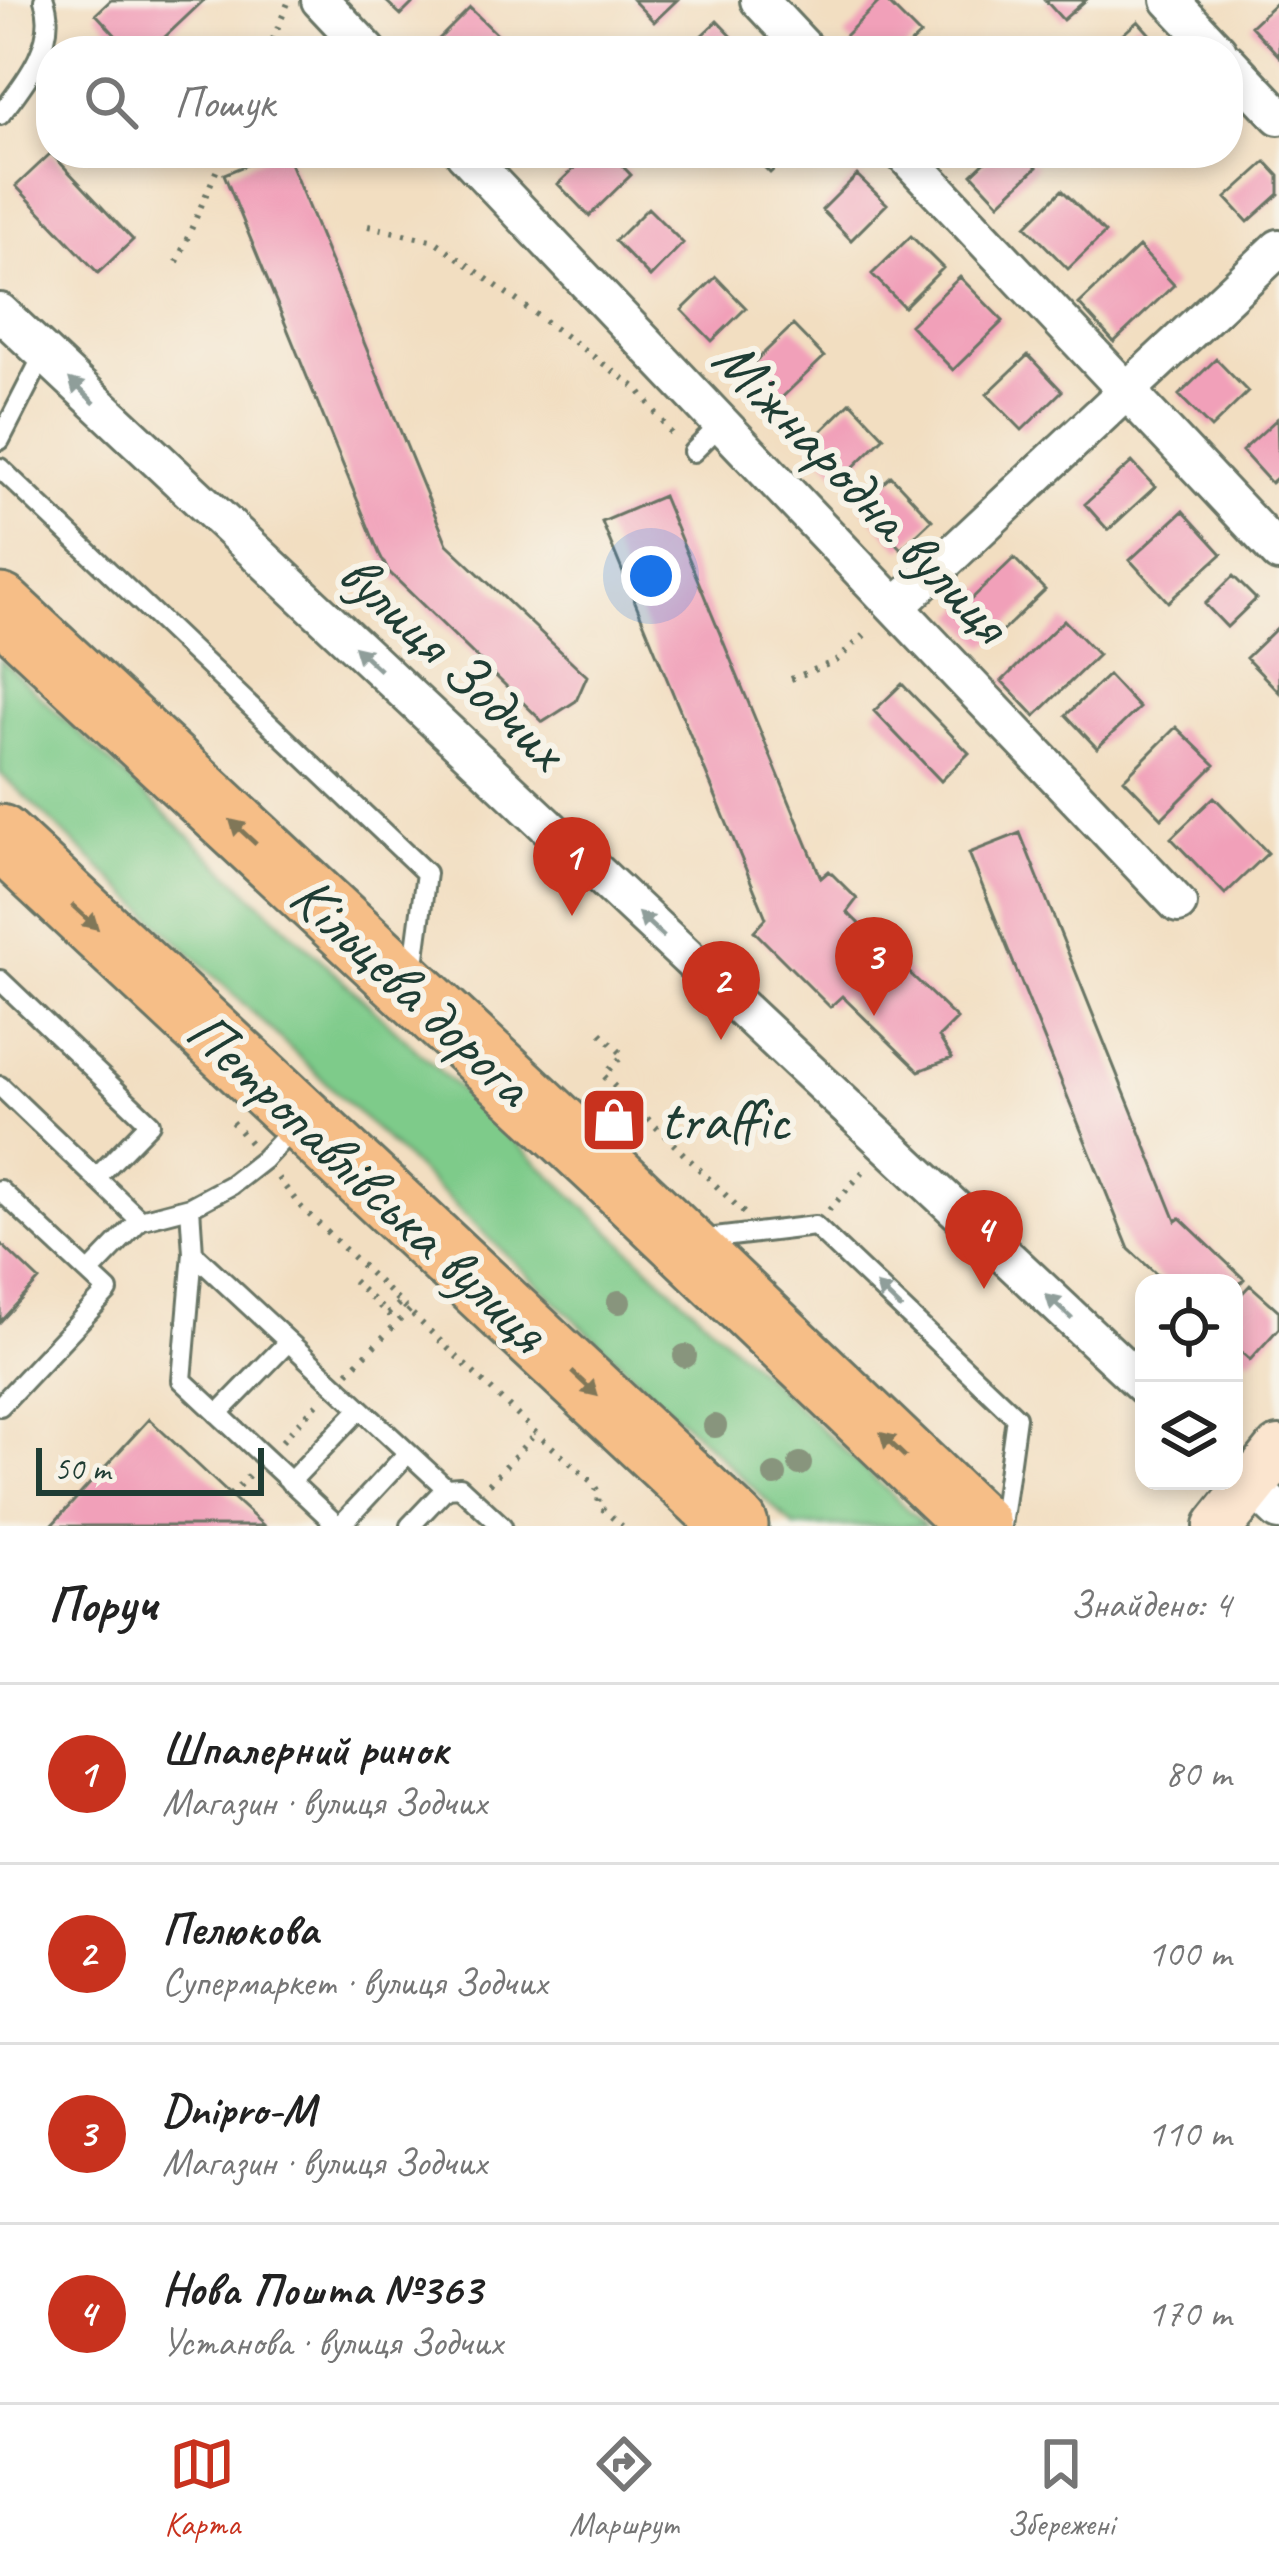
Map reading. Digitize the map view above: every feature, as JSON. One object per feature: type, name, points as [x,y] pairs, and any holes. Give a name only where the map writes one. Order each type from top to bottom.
[{"type":"highway","name":"Кільцева дорога","points":[[0,606],[978,1526]]},
{"type":"highway","name":"Петропавлівська вулиця","points":[[0,837],[283,1139],[736,1526]]},
{"type":"main road","points":[[1219,1526],[1261,1479]]},
{"type":"street","points":[[320,0],[354,36]]},
{"type":"street","points":[[759,0],[793,36]]},
{"type":"street","points":[[1171,0],[1204,36]]},
{"type":"street","points":[[1243,78],[1279,116]]},
{"type":"street","name":"Міжнародна вулиця","points":[[478,168],[1178,904]]},
{"type":"street","points":[[917,168],[1279,554]]},
{"type":"street","points":[[896,607],[1279,248]]},
{"type":"street","name":"вулиця Зодчих","points":[[0,312],[1140,1382]]},
{"type":"lane","points":[[44,0],[48,11],[44,36]]},
{"type":"lane","points":[[0,115],[36,64]]},
{"type":"lane","points":[[0,440],[44,354]]},
{"type":"lane","points":[[687,449],[721,424]]},
{"type":"lane","points":[[0,468],[426,873],[411,989]]},
{"type":"lane","points":[[0,980],[150,1123],[96,1178]]},
{"type":"lane","points":[[0,1086],[140,1220]]},
{"type":"lane","points":[[88,1273],[140,1220],[190,1207],[231,1185],[283,1139]]},
{"type":"lane","points":[[0,1190],[108,1291],[0,1406]]},
{"type":"lane","points":[[190,1207],[193,1253],[182,1380],[339,1526],[407,1454]]},
{"type":"lane","points":[[681,1242],[815,1226],[1016,1418],[1001,1526]]},
{"type":"lane","points":[[193,1253],[446,1488]]},
{"type":"lane","points":[[218,1414],[288,1342]]},
{"type":"lane","points":[[290,1482],[360,1409]]},
{"type":"lane","points":[[410,1526],[446,1488],[460,1487],[502,1526]]},
{"type":"path","points":[[274,36],[289,0]]},
{"type":"path","points":[[177,262],[218,168]]},
{"type":"path","points":[[368,226],[435,241],[638,388],[687,449]]},
{"type":"path","points":[[790,679],[836,661],[896,607]]},
{"type":"path","points":[[601,1034],[623,1055],[604,1076],[764,1232]]},
{"type":"path","points":[[223,1110],[283,1139],[301,1207],[592,1482],[598,1505],[622,1526]]},
{"type":"path","points":[[815,1226],[885,1145]]},
{"type":"path","points":[[353,1281],[388,1314],[401,1302]]},
{"type":"path","points":[[474,1500],[536,1433]]},
{"type":"green space","points":[[0,659],[925,1526],[794,1526],[0,773]]},
{"type":"building","points":[[111,0],[204,0],[166,36],[116,36],[96,14]]},
{"type":"building","points":[[385,0],[416,0],[401,15]]},
{"type":"building","points":[[633,0],[677,0],[654,22]]},
{"type":"building","points":[[881,0],[920,35],[919,36],[845,36]]},
{"type":"building","points":[[1045,0],[1086,0],[1063,20]]},
{"type":"building","points":[[1279,0],[1279,56],[1251,26]]},
{"type":"building","points":[[470,8],[499,36],[442,36]]},
{"type":"building","points":[[717,21],[732,36],[701,36]]},
{"type":"building","points":[[1138,21],[1151,36],[1121,36]]},
{"type":"building","points":[[1266,162],[1279,176],[1279,194],[1248,222],[1226,198]]},
{"type":"building","points":[[36,167],[65,168],[133,240],[98,273],[16,186]]},
{"type":"building","points":[[239,168],[292,168],[447,544],[587,676],[576,701],[543,722],[388,571],[224,174]]},
{"type":"building","points":[[575,168],[624,168],[631,175],[589,216],[558,184]]},
{"type":"building","points":[[978,168],[1036,168],[999,203],[972,174]]},
{"type":"building","points":[[857,175],[887,204],[851,240],[822,210]]},
{"type":"building","points":[[1062,190],[1105,233],[1068,269],[1026,226]]},
{"type":"building","points":[[648,208],[683,243],[650,277],[615,241]]},
{"type":"building","points":[[911,236],[943,268],[904,307],[872,274]]},
{"type":"building","points":[[1139,247],[1174,285],[1114,342],[1079,304]]},
{"type":"building","points":[[716,277],[746,308],[712,341],[682,310]]},
{"type":"building","points":[[960,277],[1003,321],[953,370],[910,325]]},
{"type":"building","points":[[793,325],[824,357],[769,410],[738,378]]},
{"type":"building","points":[[1028,355],[1062,391],[1022,430],[987,394]]},
{"type":"building","points":[[1216,359],[1248,392],[1211,428],[1179,395]]},
{"type":"building","points":[[851,402],[884,437],[842,478],[809,443]]},
{"type":"building","points":[[1277,419],[1279,476],[1271,483],[1242,451]]},
{"type":"building","points":[[1132,462],[1155,487],[1108,530],[1085,504]]},
{"type":"building","points":[[891,476],[932,520],[901,549],[860,505]]},
{"type":"building","points":[[663,496],[821,878],[829,871],[857,899],[847,912],[957,1019],[939,1037],[952,1058],[919,1071],[842,996],[830,1007],[754,931],[766,918],[602,522]]},
{"type":"building","points":[[1183,511],[1222,554],[1168,602],[1130,560]]},
{"type":"building","points":[[1014,558],[1045,590],[986,647],[955,615]]},
{"type":"building","points":[[1233,576],[1256,599],[1227,627],[1205,604]]},
{"type":"building","points":[[1064,620],[1098,655],[1035,716],[1002,681]]},
{"type":"building","points":[[1279,626],[1279,692],[1246,658]]},
{"type":"building","points":[[1108,675],[1139,708],[1097,748],[1066,715]]},
{"type":"building","points":[[902,684],[969,753],[941,781],[874,711]]},
{"type":"building","points":[[1176,727],[1215,765],[1162,818],[1124,779]]},
{"type":"building","points":[[1214,797],[1268,853],[1225,894],[1171,838]]},
{"type":"building","points":[[1020,833],[1176,1221],[1180,1218],[1239,1274],[1156,1274],[1129,1249],[969,853]]},
{"type":"building","points":[[0,1243],[39,1280],[0,1322]]},
{"type":"building","points":[[1250,1285],[1279,1311],[1279,1328],[1250,1360],[1243,1354],[1243,1292]]},
{"type":"building","points":[[149,1419],[230,1495],[264,1526],[51,1526]]},
{"type":"place","name":"Шпалерний ринок","points":[[572,916]]},
{"type":"place","name":"Dnipro-M","points":[[874,1016]]},
{"type":"place","name":"Пелюкова","points":[[721,1040]]},
{"type":"place","name":"traffic","points":[[614,1120]]},
{"type":"place","name":"Нова Пошта №363","points":[[984,1289]]}]
